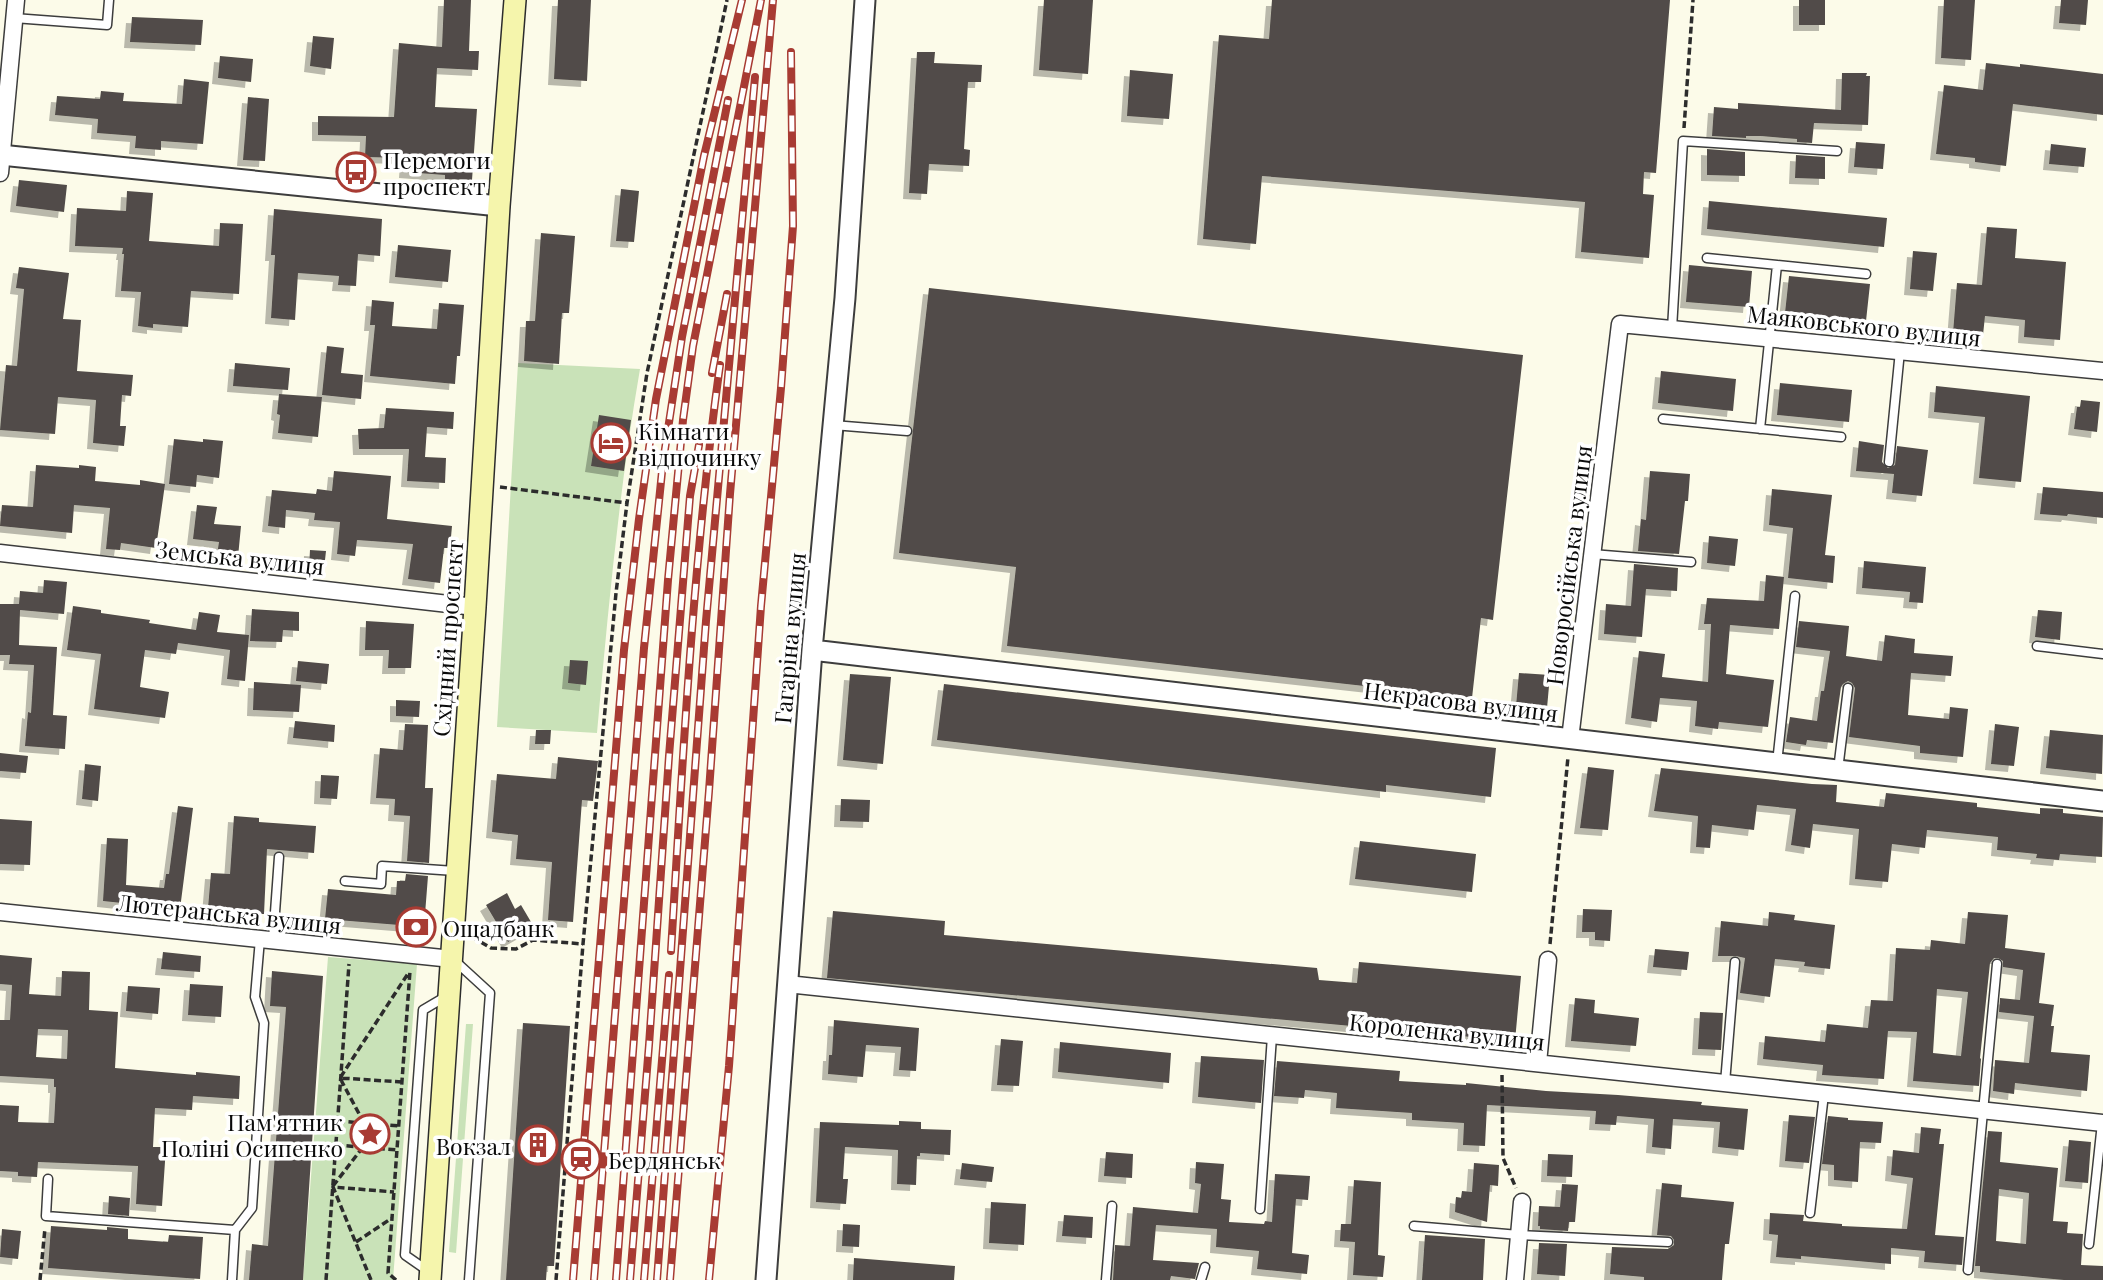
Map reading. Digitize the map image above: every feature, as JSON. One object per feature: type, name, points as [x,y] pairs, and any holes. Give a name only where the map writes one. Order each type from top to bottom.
[{"type":"main road","name":"Східний проспект","points":[[430,1277],[499,206],[515,0]]},
{"type":"street","points":[[16,0],[1,161],[499,206]]},
{"type":"street","name":"Гагаріна вулиця","points":[[766,1280],[812,650],[845,298],[865,0]]},
{"type":"street","name":"Маяковського вулиця","points":[[1620,324],[2103,371]]},
{"type":"street","name":"Новоросійська вулиця","points":[[1570,739],[1620,324]]},
{"type":"street","name":"Земська вулиця","points":[[0,553],[475,607]]},
{"type":"street","name":"Некрасова вулиця","points":[[812,650],[2103,801]]},
{"type":"street","name":"Лютеранська вулиця","points":[[0,912],[452,959]]},
{"type":"street","points":[[1538,1063],[1548,960]]},
{"type":"street","name":"Короленка вулиця","points":[[787,985],[2102,1123]]},
{"type":"street","points":[[1515,1280],[1522,1202]]},
{"type":"lane","points":[[14,18],[107,26],[109,0]]},
{"type":"lane","points":[[1672,328],[1683,141],[1837,151]]},
{"type":"lane","points":[[1707,258],[1866,274]]},
{"type":"lane","points":[[1760,429],[1777,265]]},
{"type":"lane","points":[[1889,462],[1900,351]]},
{"type":"lane","points":[[1663,419],[1841,437]]},
{"type":"lane","points":[[833,425],[907,431]]},
{"type":"lane","points":[[1592,554],[1691,562]]},
{"type":"lane","points":[[1777,763],[1795,596]]},
{"type":"lane","points":[[2037,646],[2103,654]]},
{"type":"lane","points":[[1838,770],[1848,688]]},
{"type":"lane","points":[[232,1280],[235,1230],[252,1208],[264,1023],[255,997],[279,857]]},
{"type":"lane","points":[[345,881],[381,884],[382,866],[458,872]]},
{"type":"lane","points":[[452,959],[490,993],[470,1280]]},
{"type":"lane","points":[[1725,1083],[1735,962]]},
{"type":"lane","points":[[1968,1270],[1997,964]]},
{"type":"lane","points":[[1260,1209],[1272,1036]]},
{"type":"lane","points":[[1810,1213],[1824,1094]]},
{"type":"lane","points":[[2089,1244],[2102,1123]]},
{"type":"lane","points":[[48,1179],[47,1216],[235,1230]]},
{"type":"lane","points":[[1106,1280],[1112,1206]]},
{"type":"lane","points":[[1414,1226],[1668,1242]]},
{"type":"lane","points":[[1201,1280],[1205,1267]]},
{"type":"path","points":[[556,1280],[583,944],[627,503],[647,373],[727,0]]},
{"type":"path","points":[[1683,141],[1693,0]]},
{"type":"path","points":[[483,485],[627,503]]},
{"type":"path","points":[[1548,960],[1570,739]]},
{"type":"path","points":[[454,936],[474,937],[491,948],[516,948],[533,940],[583,944]]},
{"type":"path","points":[[326,1280],[350,948]]},
{"type":"path","points":[[340,1078],[410,969]]},
{"type":"path","points":[[1501,1059],[1503,1158],[1522,1202]]},
{"type":"path","points":[[340,1078],[402,1082]]},
{"type":"path","points":[[332,1187],[363,1147],[364,1123],[340,1078]]},
{"type":"path","points":[[337,1121],[399,1126]]},
{"type":"path","points":[[335,1145],[397,1150]]},
{"type":"path","points":[[332,1187],[394,1192]]},
{"type":"path","points":[[332,1187],[371,1280]]},
{"type":"path","points":[[40,1280],[47,1216]]},
{"type":"path","points":[[355,1242],[392,1218]]},
{"type":"green space","points":[[518,363],[640,369],[620,505],[597,733],[497,727]]},
{"type":"green space","points":[[328,957],[417,964],[393,1280],[303,1280]]},
{"type":"green space","points":[[466,1024],[473,1024],[456,1253],[449,1252]]},
{"type":"building","points":[[444,0],[471,0],[469,51],[479,51],[478,70],[437,68],[435,107],[477,109],[472,180],[445,179],[445,175],[405,172],[406,158],[365,157],[366,136],[318,135],[318,116],[394,117],[399,43],[442,47]]},
{"type":"building","points":[[558,0],[591,0],[587,81],[554,79]]},
{"type":"building","points":[[1044,0],[1093,0],[1088,74],[1039,70]]},
{"type":"building","points":[[1272,0],[1670,0],[1656,173],[1644,172],[1643,194],[1654,195],[1649,258],[1581,252],[1585,202],[1262,176],[1256,244],[1203,239],[1219,35],[1269,39]]},
{"type":"building","points":[[1799,0],[1825,0],[1825,25],[1799,25]]},
{"type":"building","points":[[1944,0],[1975,0],[1971,60],[1941,58]]},
{"type":"building","points":[[2061,0],[2088,0],[2086,25],[2059,23]]},
{"type":"building","points":[[132,17],[203,20],[201,45],[130,42]]},
{"type":"building","points":[[313,36],[334,38],[331,69],[310,66]]},
{"type":"building","points":[[917,52],[935,52],[934,63],[982,65],[981,82],[968,82],[964,149],[970,150],[969,166],[929,164],[927,194],[909,193]]},
{"type":"building","points":[[220,56],[253,59],[251,82],[218,78]]},
{"type":"building","points":[[1986,63],[2020,67],[2020,64],[2103,74],[2103,115],[2013,104],[2006,166],[1975,162],[1975,158],[1936,154],[1944,85],[1983,90]]},
{"type":"building","points":[[1130,70],[1173,74],[1169,119],[1127,116]]},
{"type":"building","points":[[1842,73],[1867,73],[1866,76],[1870,76],[1868,125],[1814,123],[1812,143],[1761,136],[1712,136],[1714,107],[1738,109],[1738,103],[1841,110]]},
{"type":"building","points":[[184,79],[209,82],[203,144],[161,141],[161,150],[135,148],[136,136],[97,133],[98,119],[55,115],[57,96],[100,99],[101,91],[124,93],[123,101],[182,104]]},
{"type":"building","points":[[248,97],[269,99],[265,161],[243,160]]},
{"type":"building","points":[[1856,142],[1885,144],[1883,169],[1854,167]]},
{"type":"building","points":[[2051,144],[2086,148],[2084,167],[2049,164]]},
{"type":"building","points":[[1707,149],[1745,152],[1745,176],[1707,175]]},
{"type":"building","points":[[1796,155],[1825,157],[1825,179],[1795,178]]},
{"type":"building","points":[[19,180],[67,185],[64,212],[16,206]]},
{"type":"building","points":[[621,189],[639,191],[634,242],[616,241]]},
{"type":"building","points":[[127,191],[153,193],[149,241],[219,246],[220,223],[243,224],[239,294],[191,291],[188,327],[153,324],[153,328],[138,326],[141,292],[121,291],[123,248],[75,246],[77,208],[126,211]]},
{"type":"building","points":[[1709,201],[1887,218],[1884,247],[1707,229]]},
{"type":"building","points":[[274,209],[382,219],[380,256],[358,254],[356,286],[338,285],[339,276],[298,273],[295,320],[271,318],[275,255],[271,255]]},
{"type":"building","points":[[1987,227],[2017,229],[2015,258],[2066,262],[2060,340],[2024,337],[2025,320],[1985,316],[1983,335],[1953,333],[1957,283],[1982,285]]},
{"type":"building","points":[[541,233],[575,236],[569,313],[562,313],[559,364],[524,361],[526,321],[535,321]]},
{"type":"building","points":[[398,245],[451,250],[448,282],[395,277]]},
{"type":"building","points":[[1913,251],[1937,253],[1933,291],[1910,289]]},
{"type":"building","points":[[1689,265],[1752,271],[1749,307],[1686,302]]},
{"type":"building","points":[[19,267],[69,273],[63,319],[81,320],[77,371],[133,375],[131,396],[122,395],[120,426],[126,426],[124,446],[93,443],[96,400],[58,397],[55,434],[0,430],[6,365],[17,366],[24,289],[16,288]]},
{"type":"building","points":[[1789,276],[1870,284],[1866,321],[1785,313]]},
{"type":"building","points":[[929,288],[1523,355],[1493,620],[1481,618],[1472,698],[1007,646],[1016,567],[899,553]]},
{"type":"building","points":[[372,300],[394,302],[392,326],[437,329],[439,303],[464,305],[455,384],[370,376],[375,325],[370,325]]},
{"type":"building","points":[[327,346],[344,348],[341,373],[363,375],[361,399],[322,395]]},
{"type":"building","points":[[235,363],[290,368],[288,390],[233,386]]},
{"type":"building","points":[[1661,371],[1736,379],[1733,411],[1658,403]]},
{"type":"building","points":[[1780,383],[1852,390],[1849,422],[1777,415]]},
{"type":"building","points":[[1936,386],[2030,396],[2021,482],[1979,478],[1985,417],[1934,412]]},
{"type":"building","points":[[279,394],[322,397],[318,437],[278,433]]},
{"type":"building","points":[[2081,400],[2100,402],[2097,432],[2074,429],[2077,407],[2080,407]]},
{"type":"building","points":[[386,408],[454,412],[453,429],[427,427],[425,457],[446,458],[445,483],[407,481],[409,449],[359,449],[358,429],[384,428]]},
{"type":"building","name":"Кімнати відпочинку","points":[[599,415],[631,420],[624,471],[591,466]]},
{"type":"building","points":[[174,439],[223,441],[219,478],[197,475],[196,487],[169,484]]},
{"type":"building","points":[[1859,441],[1884,445],[1882,462],[1888,468],[1895,465],[1897,446],[1928,450],[1922,496],[1892,493],[1894,474],[1856,471]]},
{"type":"building","points":[[36,465],[96,467],[95,481],[140,485],[140,480],[165,484],[156,548],[121,543],[120,550],[106,549],[110,508],[74,505],[72,533],[0,526],[2,505],[33,507]]},
{"type":"building","points":[[334,471],[391,476],[387,519],[452,526],[450,548],[444,548],[440,583],[408,579],[413,544],[357,540],[355,556],[337,554],[340,522],[314,520],[315,513],[286,510],[285,528],[268,526],[272,490],[316,494],[317,489],[332,491]]},
{"type":"building","points":[[1650,471],[1690,474],[1679,554],[1638,551],[1641,519],[1646,520]]},
{"type":"building","points":[[2043,487],[2103,492],[2103,518],[2040,514]]},
{"type":"building","points":[[1772,489],[1832,495],[1825,555],[1835,556],[1833,583],[1788,578],[1793,528],[1769,525]]},
{"type":"building","points":[[197,505],[217,507],[214,524],[241,526],[238,557],[217,555],[219,542],[193,539]]},
{"type":"building","points":[[1709,536],[1738,539],[1735,566],[1707,563]]},
{"type":"building","points":[[310,550],[326,551],[324,569],[309,568]]},
{"type":"building","points":[[1864,561],[1926,567],[1923,603],[1909,602],[1910,592],[1862,588]]},
{"type":"building","points":[[1634,564],[1678,568],[1677,591],[1646,589],[1642,637],[1604,634],[1606,604],[1631,606]]},
{"type":"building","points":[[1766,575],[1784,577],[1779,629],[1730,625],[1726,674],[1774,680],[1768,727],[1719,722],[1718,729],[1695,726],[1697,701],[1660,698],[1657,722],[1631,718],[1639,651],[1665,654],[1662,677],[1708,682],[1711,624],[1704,624],[1707,598],[1764,601]]},
{"type":"building","points":[[44,580],[67,582],[64,614],[20,610],[19,645],[57,647],[53,715],[67,716],[65,749],[25,746],[28,712],[31,713],[34,665],[9,664],[10,655],[0,655],[0,604],[19,604],[20,591],[43,593]]},
{"type":"building","points":[[73,606],[150,620],[149,623],[196,630],[199,612],[220,615],[217,632],[249,635],[245,681],[227,679],[230,650],[178,643],[176,654],[145,650],[140,687],[169,692],[165,718],[94,709],[101,654],[67,650]]},
{"type":"building","points":[[252,609],[299,612],[299,631],[283,630],[282,642],[250,641]]},
{"type":"building","points":[[2038,610],[2062,612],[2060,640],[2035,637]]},
{"type":"building","points":[[366,621],[414,624],[411,668],[388,668],[389,650],[365,650]]},
{"type":"building","points":[[1799,621],[1849,626],[1846,656],[1882,661],[1885,635],[1915,639],[1914,653],[1953,656],[1951,676],[1911,673],[1908,715],[1949,719],[1950,707],[1968,709],[1963,757],[1920,753],[1920,746],[1849,737],[1855,688],[1848,681],[1841,687],[1833,743],[1807,740],[1806,745],[1786,742],[1790,717],[1817,721],[1830,651],[1796,647]]},
{"type":"building","points":[[570,660],[588,661],[586,685],[568,683]]},
{"type":"building","points":[[298,661],[329,664],[327,684],[296,681]]},
{"type":"building","points":[[1519,673],[1550,675],[1547,708],[1516,706]]},
{"type":"building","points":[[850,674],[891,677],[883,764],[843,760]]},
{"type":"building","points":[[254,682],[301,685],[299,712],[253,710]]},
{"type":"building","points":[[944,684],[1496,748],[1491,797],[1386,785],[1386,792],[937,740]]},
{"type":"building","points":[[396,700],[420,701],[419,717],[396,716]]},
{"type":"building","points":[[295,721],[335,725],[334,742],[293,738]]},
{"type":"building","points":[[405,724],[428,725],[425,788],[433,788],[429,863],[407,861],[410,816],[394,815],[395,799],[376,798],[380,748],[403,750]]},
{"type":"building","points":[[1995,724],[2019,727],[2014,766],[1991,764]]},
{"type":"building","points":[[536,730],[551,730],[550,744],[535,744]]},
{"type":"building","points":[[2050,730],[2103,735],[2102,774],[2046,768]]},
{"type":"building","points":[[0,753],[28,756],[26,773],[0,771]]},
{"type":"building","points":[[558,757],[598,761],[593,801],[582,800],[573,922],[548,920],[552,862],[516,859],[518,835],[492,832],[497,774],[556,779]]},
{"type":"building","points":[[85,764],[101,766],[98,801],[82,799]]},
{"type":"building","points":[[1588,767],[1614,770],[1608,830],[1580,828]]},
{"type":"building","points":[[1661,768],[1837,785],[1836,802],[1884,807],[1886,793],[1977,803],[1977,807],[2040,814],[2040,808],[2063,809],[2063,813],[2103,817],[2102,857],[2060,854],[2059,860],[2036,858],[2037,854],[1997,850],[1998,837],[1927,830],[1925,848],[1892,844],[1888,882],[1855,879],[1859,829],[1813,824],[1810,848],[1791,845],[1796,809],[1757,805],[1754,830],[1712,825],[1710,848],[1696,847],[1698,816],[1654,811]]},
{"type":"building","points":[[321,775],[339,776],[337,799],[320,798]]},
{"type":"building","points":[[841,799],[870,800],[869,822],[840,821]]},
{"type":"building","points":[[178,806],[193,808],[180,909],[103,901],[107,838],[128,839],[126,885],[164,888],[166,874],[169,874]]},
{"type":"building","points":[[234,816],[259,818],[259,822],[316,826],[314,853],[267,849],[264,914],[241,914],[241,911],[208,908],[211,873],[230,874]]},
{"type":"building","points":[[0,819],[32,821],[30,865],[0,864]]},
{"type":"building","points":[[1360,841],[1476,854],[1472,892],[1355,879]]},
{"type":"building","points":[[406,874],[428,876],[424,927],[325,919],[328,889],[396,895],[397,881],[405,881]]},
{"type":"building","points":[[507,893],[515,909],[521,905],[534,927],[508,942],[486,905]]},
{"type":"building","points":[[1583,909],[1612,910],[1610,941],[1595,940],[1595,932],[1582,932]]},
{"type":"building","points":[[833,911],[945,921],[944,935],[1317,968],[1319,980],[1357,983],[1359,962],[1521,976],[1515,1041],[827,978]]},
{"type":"building","points":[[1769,912],[1795,915],[1794,920],[1835,925],[1830,969],[1804,966],[1805,962],[1775,959],[1770,997],[1740,993],[1745,958],[1718,956],[1721,921],[1768,926]]},
{"type":"building","points":[[1968,912],[2008,915],[2005,948],[2045,953],[2039,1003],[2054,1005],[2051,1052],[2090,1055],[2087,1091],[2015,1083],[2014,1094],[1993,1091],[1995,1060],[2029,1063],[2034,1016],[1999,1012],[2000,998],[2020,1000],[2023,970],[2003,967],[2003,961],[1998,958],[1994,958],[1990,963],[1979,1086],[1913,1081],[1917,1032],[1888,1031],[1884,1079],[1822,1075],[1823,1065],[1763,1059],[1765,1036],[1825,1042],[1827,1024],[1868,1028],[1871,1000],[1893,1001],[1896,948],[1930,950],[1931,940],[1965,944]],"holes":[[[1937,989],[1968,992],[1961,1056],[1933,1053]]]},
{"type":"building","points":[[1655,949],[1689,952],[1687,970],[1653,967]]},
{"type":"building","points":[[163,952],[201,956],[200,972],[161,969]]},
{"type":"building","points":[[0,955],[32,958],[29,994],[61,996],[62,971],[90,972],[89,1010],[118,1012],[115,1068],[240,1076],[239,1099],[193,1096],[192,1110],[155,1108],[153,1147],[166,1147],[162,1206],[136,1204],[138,1166],[38,1162],[37,1177],[0,1171],[0,1105],[19,1106],[18,1122],[54,1123],[56,1087],[54,1079],[0,1076],[0,1020],[10,1020],[12,985],[0,984]],"holes":[[[38,1029],[68,1030],[67,1059],[36,1057]]]},
{"type":"building","points":[[272,971],[323,976],[303,1280],[249,1280],[252,1244],[268,1246],[285,1021],[286,1007],[270,1006]]},
{"type":"building","points":[[190,984],[223,986],[221,1017],[188,1015]]},
{"type":"building","points":[[128,986],[160,988],[158,1014],[126,1011]]},
{"type":"building","points":[[1575,998],[1595,1000],[1594,1013],[1639,1018],[1636,1046],[1571,1041]]},
{"type":"building","points":[[1700,1012],[1723,1013],[1721,1050],[1698,1049]]},
{"type":"building","points":[[834,1020],[919,1028],[916,1071],[899,1070],[901,1047],[866,1045],[863,1077],[828,1074]]},
{"type":"building","name":"Вокзал","points":[[523,1023],[570,1026],[554,1266],[547,1266],[546,1280],[506,1280]]},
{"type":"building","points":[[1001,1039],[1023,1041],[1019,1086],[997,1085]]},
{"type":"building","points":[[1060,1042],[1171,1053],[1169,1083],[1058,1072]]},
{"type":"building","points":[[1201,1056],[1264,1060],[1261,1103],[1198,1097]]},
{"type":"building","points":[[1277,1061],[1400,1071],[1399,1081],[1466,1083],[1618,1095],[1748,1109],[1744,1150],[1718,1147],[1720,1122],[1673,1119],[1671,1149],[1652,1147],[1654,1119],[1617,1116],[1616,1125],[1595,1124],[1596,1111],[1487,1105],[1485,1146],[1463,1145],[1464,1123],[1412,1120],[1412,1113],[1336,1108],[1337,1093],[1305,1090],[1304,1098],[1274,1096]]},
{"type":"building","points":[[1789,1115],[1815,1117],[1809,1163],[1785,1161]]},
{"type":"building","points":[[1828,1116],[1883,1122],[1881,1143],[1860,1142],[1858,1182],[1834,1180],[1834,1165],[1822,1164]]},
{"type":"building","points":[[899,1121],[921,1122],[921,1129],[951,1130],[950,1155],[920,1153],[920,1156],[917,1156],[916,1185],[897,1184],[898,1150],[845,1147],[843,1179],[848,1179],[846,1204],[816,1202],[820,1122],[899,1125]]},
{"type":"building","points":[[1921,1127],[1941,1129],[1939,1144],[1944,1144],[1935,1235],[1964,1237],[1962,1265],[1924,1262],[1925,1251],[1891,1248],[1891,1264],[1801,1256],[1801,1259],[1776,1257],[1778,1235],[1769,1234],[1770,1213],[1804,1215],[1803,1221],[1842,1226],[1907,1229],[1913,1178],[1891,1175],[1893,1150],[1919,1153]]},
{"type":"building","points":[[1988,1131],[2002,1132],[2000,1162],[2058,1168],[2053,1221],[2068,1222],[2067,1233],[2083,1234],[2081,1265],[2103,1266],[2103,1280],[2064,1280],[1980,1272],[1980,1266],[1975,1266]],"holes":[[[1999,1189],[2029,1193],[2026,1244],[1996,1241]]]},
{"type":"building","points":[[2069,1140],[2091,1142],[2088,1183],[2065,1181]]},
{"type":"building","points":[[1106,1152],[1133,1154],[1132,1178],[1104,1176]]},
{"type":"building","points":[[1548,1154],[1573,1155],[1572,1177],[1547,1176]]},
{"type":"building","points":[[1196,1162],[1224,1164],[1221,1199],[1231,1200],[1229,1222],[1272,1222],[1275,1174],[1310,1176],[1308,1200],[1296,1199],[1292,1253],[1309,1255],[1307,1274],[1257,1269],[1259,1251],[1216,1247],[1217,1229],[1156,1225],[1153,1260],[1199,1263],[1195,1279],[1171,1276],[1170,1280],[1113,1280],[1115,1245],[1130,1246],[1133,1207],[1198,1213],[1201,1184],[1195,1183]]},
{"type":"building","points":[[962,1163],[994,1167],[992,1182],[960,1179]]},
{"type":"building","points":[[1474,1163],[1499,1165],[1498,1186],[1490,1185],[1487,1222],[1455,1212],[1456,1197],[1461,1198],[1462,1191],[1472,1192]]},
{"type":"building","points":[[1354,1180],[1381,1182],[1378,1255],[1385,1256],[1383,1277],[1353,1275],[1355,1242],[1340,1241],[1341,1224],[1351,1224]]},
{"type":"building","points":[[1662,1183],[1682,1185],[1681,1197],[1734,1202],[1729,1244],[1725,1244],[1722,1280],[1644,1280],[1644,1277],[1610,1274],[1612,1247],[1668,1249],[1674,1245],[1671,1236],[1657,1235]]},
{"type":"building","points":[[1562,1184],[1578,1185],[1575,1222],[1569,1222],[1568,1231],[1540,1229],[1539,1206],[1560,1207]]},
{"type":"building","points":[[109,1196],[130,1198],[129,1216],[108,1214]]},
{"type":"building","points":[[991,1202],[1026,1204],[1024,1245],[989,1243]]},
{"type":"building","points":[[1064,1215],[1093,1217],[1092,1238],[1062,1236]]},
{"type":"building","points":[[843,1224],[860,1225],[859,1247],[842,1246]]},
{"type":"building","points":[[51,1226],[128,1229],[128,1239],[168,1242],[169,1235],[203,1237],[200,1279],[48,1268]]},
{"type":"building","points":[[2,1229],[21,1231],[18,1259],[0,1257]]},
{"type":"building","points":[[1425,1235],[1485,1239],[1483,1280],[1422,1280]]},
{"type":"building","points":[[1539,1243],[1567,1244],[1565,1276],[1537,1274]]},
{"type":"building","points":[[854,1258],[955,1266],[954,1280],[853,1280]]},
{"type":"railway","points":[[573,1280],[624,650],[639,519],[656,399],[704,156],[742,0]]},
{"type":"railway","points":[[616,1280],[668,580],[683,420],[693,346],[761,0]]},
{"type":"railway","points":[[670,1280],[730,494],[773,0]]},
{"type":"railway","points":[[709,1280],[729,1066],[761,606],[793,226],[791,52]]},
{"type":"railway","points":[[657,1280],[706,621],[755,77]]},
{"type":"railway","points":[[594,1280],[644,648],[663,462],[682,337],[728,100]]},
{"type":"railway","points":[[712,373],[727,294]]},
{"type":"railway","points":[[671,951],[696,584],[720,365]]},
{"type":"railway","points":[[630,1280],[690,496],[699,445]]},
{"type":"railway","points":[[644,1280],[669,975]]},
{"type":"place","name":"Перемоги проспект","points":[[356,172]]},
{"type":"place","name":"Кімнати відпочинку","points":[[611,443]]},
{"type":"place","name":"Ощадбанк","points":[[416,927]]},
{"type":"place","name":"Пам'ятник Поліні Осипенко","points":[[370,1134]]},
{"type":"place","name":"Вокзал","points":[[538,1145]]},
{"type":"place","name":"Бердянськ","points":[[581,1159]]}]
